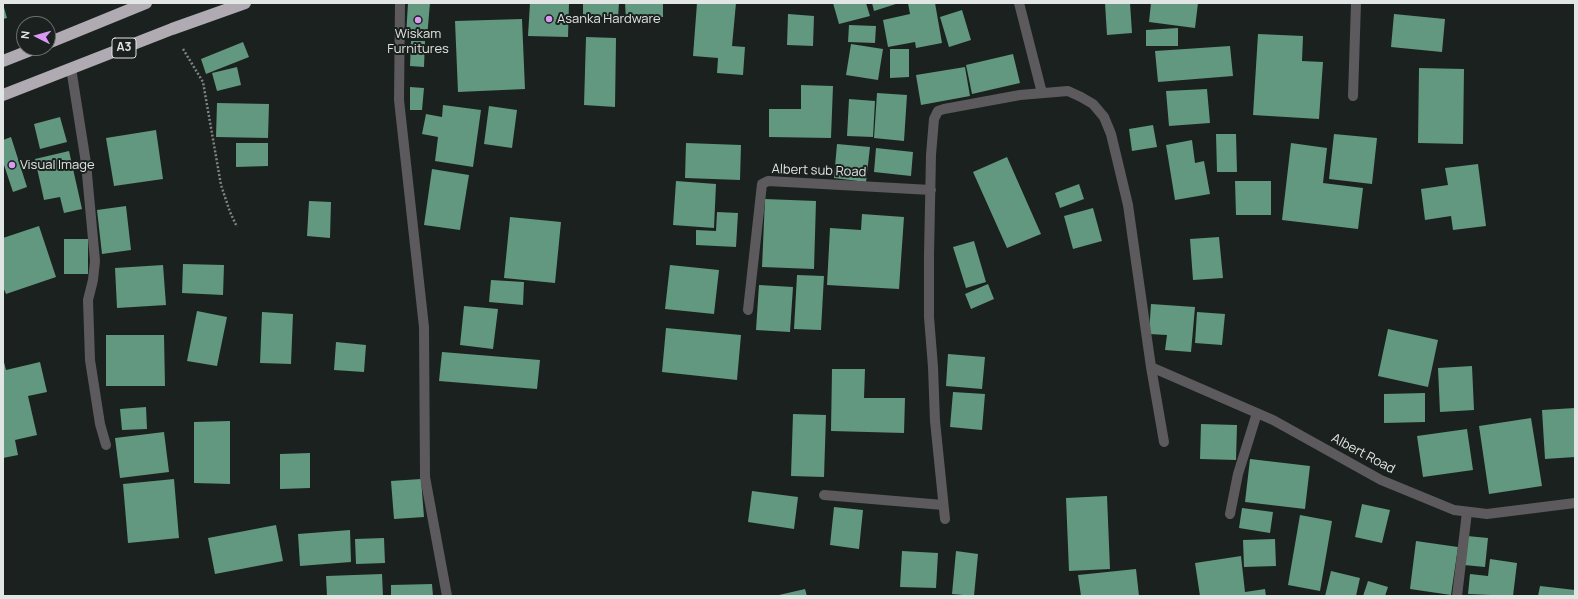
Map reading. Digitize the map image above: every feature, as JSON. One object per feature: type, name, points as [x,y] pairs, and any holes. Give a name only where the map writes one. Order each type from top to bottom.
[{"type":"highway","name":"A3","points":[[56,40],[146,3]]},
{"type":"highway","name":"A3","points":[[3,95],[172,29],[245,3]]},
{"type":"highway","points":[[3,61],[16,56]]},
{"type":"street","points":[[400,3],[399,100],[424,327],[425,477],[447,596]]},
{"type":"street","points":[[1019,3],[1042,93]]},
{"type":"street","points":[[1353,96],[1356,3]]},
{"type":"street","points":[[71,68],[86,164],[95,261],[93,280],[88,300],[90,360],[100,424],[106,445]]},
{"type":"street","points":[[945,519],[935,421],[930,318],[929,255],[933,126],[934,119],[938,112],[944,108],[1020,94],[1068,91],[1093,104],[1104,117],[1111,134],[1128,205],[1151,367],[1164,442]]},
{"type":"street","name":"Albert sub Road","points":[[748,310],[762,184],[768,181],[931,190]]},
{"type":"street","name":"Albert Road","points":[[1151,367],[1273,420],[1381,480],[1454,510],[1487,514],[1575,503]]},
{"type":"street","points":[[1230,514],[1238,474],[1257,413]]},
{"type":"street","points":[[824,496],[944,506]]},
{"type":"street","points":[[1457,596],[1467,512]]},
{"type":"path","points":[[172,29],[203,82],[221,185],[230,212],[237,227]]},
{"type":"building","name":"Wiskam Furnitures","points":[[408,3],[430,3],[427,38],[406,36]]},
{"type":"building","name":"Asanka Hardware","points":[[530,3],[569,3],[568,37],[528,36]]},
{"type":"building","points":[[583,3],[619,3],[618,18],[583,16]]},
{"type":"building","points":[[625,3],[663,3],[663,17],[626,19]]},
{"type":"building","points":[[697,3],[736,3],[732,46],[745,47],[743,75],[717,73],[718,58],[693,56]]},
{"type":"building","points":[[833,3],[866,3],[870,16],[839,24]]},
{"type":"building","points":[[872,3],[899,3],[874,11]]},
{"type":"building","points":[[908,3],[935,3],[942,43],[916,48],[915,42],[888,47],[883,20],[910,14]]},
{"type":"building","points":[[1105,3],[1130,3],[1132,33],[1107,35]]},
{"type":"building","points":[[1151,3],[1198,3],[1195,28],[1149,22]]},
{"type":"building","points":[[3,4],[7,18],[3,19]]},
{"type":"building","points":[[962,10],[971,40],[949,47],[940,17]]},
{"type":"building","points":[[788,14],[814,16],[813,46],[787,45]]},
{"type":"building","points":[[1394,14],[1445,19],[1442,52],[1391,47]]},
{"type":"building","points":[[522,19],[525,89],[458,92],[455,21]]},
{"type":"building","points":[[849,25],[876,26],[875,43],[848,42]]},
{"type":"building","points":[[1178,28],[1178,46],[1146,46],[1146,30]]},
{"type":"building","points":[[1258,34],[1303,36],[1302,61],[1323,62],[1319,119],[1253,115]]},
{"type":"building","points":[[586,37],[616,38],[615,107],[584,105]]},
{"type":"building","points":[[411,41],[425,41],[424,67],[410,66]]},
{"type":"building","points":[[243,42],[249,57],[206,74],[201,59]]},
{"type":"building","points":[[851,44],[883,49],[878,80],[846,75]]},
{"type":"building","points":[[1230,46],[1233,76],[1158,82],[1155,51]]},
{"type":"building","points":[[890,49],[909,49],[909,77],[890,78]]},
{"type":"building","points":[[1013,54],[1020,83],[972,94],[966,65]]},
{"type":"building","points":[[237,67],[241,85],[217,91],[212,73]]},
{"type":"building","points":[[965,67],[970,96],[921,105],[916,75]]},
{"type":"building","points":[[1419,68],[1464,69],[1463,144],[1418,143]]},
{"type":"building","points":[[801,85],[833,86],[831,138],[769,137],[769,109],[801,109]]},
{"type":"building","points":[[410,87],[424,88],[422,110],[410,110]]},
{"type":"building","points":[[1207,89],[1210,123],[1169,126],[1166,91]]},
{"type":"building","points":[[877,93],[907,95],[904,141],[874,138]]},
{"type":"building","points":[[849,99],[875,101],[873,137],[847,136]]},
{"type":"building","points":[[217,103],[269,104],[268,138],[216,137]]},
{"type":"building","points":[[443,105],[481,110],[473,167],[435,161],[438,137],[422,134],[426,114],[442,117]]},
{"type":"building","points":[[489,106],[517,110],[512,148],[484,144]]},
{"type":"building","points":[[60,117],[67,142],[40,149],[34,124]]},
{"type":"building","points":[[1153,125],[1157,147],[1132,151],[1129,129]]},
{"type":"building","points":[[156,130],[163,179],[114,186],[106,138]]},
{"type":"building","points":[[1216,134],[1236,134],[1237,172],[1217,172]]},
{"type":"building","points":[[1334,134],[1377,138],[1372,184],[1329,179]]},
{"type":"building","name":"Visual Image","points":[[11,137],[27,187],[13,192],[3,165],[3,140]]},
{"type":"building","points":[[1192,140],[1195,163],[1204,161],[1210,194],[1175,200],[1166,145]]},
{"type":"building","points":[[236,143],[268,143],[268,166],[236,167]]},
{"type":"building","points":[[686,143],[741,145],[740,180],[685,178]]},
{"type":"building","points":[[1291,143],[1327,148],[1323,183],[1363,188],[1358,229],[1282,220]]},
{"type":"building","points":[[837,144],[870,147],[866,182],[834,178]]},
{"type":"building","points":[[876,148],[913,152],[911,176],[874,172]]},
{"type":"building","points":[[69,151],[82,209],[64,213],[60,197],[44,200],[35,159]]},
{"type":"building","points":[[1007,157],[1041,234],[1007,248],[973,172]]},
{"type":"building","points":[[1478,164],[1486,226],[1453,230],[1451,216],[1425,220],[1421,189],[1448,185],[1445,168]]},
{"type":"building","points":[[432,169],[469,175],[460,230],[424,225]]},
{"type":"building","points":[[676,181],[716,184],[714,228],[673,225]]},
{"type":"building","points":[[1235,181],[1271,181],[1271,215],[1236,215]]},
{"type":"building","points":[[1079,184],[1084,199],[1060,208],[1055,193]]},
{"type":"building","points":[[765,199],[816,201],[814,269],[762,267]]},
{"type":"building","points":[[309,201],[331,202],[330,238],[307,236]]},
{"type":"building","points":[[126,206],[131,250],[102,254],[97,210]]},
{"type":"building","points":[[1093,208],[1102,241],[1073,249],[1064,216]]},
{"type":"building","points":[[717,212],[738,213],[736,247],[696,245],[696,230],[716,231]]},
{"type":"building","points":[[862,214],[904,217],[899,289],[827,285],[830,228],[861,230]]},
{"type":"building","points":[[510,217],[561,222],[555,283],[504,278]]},
{"type":"building","points":[[39,226],[56,277],[6,294],[3,287],[3,238]]},
{"type":"building","points":[[1219,237],[1223,278],[1193,280],[1190,239]]},
{"type":"building","points":[[64,239],[88,239],[88,274],[64,274]]},
{"type":"building","points":[[974,241],[986,282],[966,288],[953,247]]},
{"type":"building","points":[[183,264],[224,265],[223,295],[182,293]]},
{"type":"building","points":[[163,265],[166,305],[117,308],[115,268]]},
{"type":"building","points":[[670,265],[719,270],[714,314],[665,309]]},
{"type":"building","points":[[797,275],[824,276],[821,330],[794,329]]},
{"type":"building","points":[[491,280],[524,282],[523,305],[489,302]]},
{"type":"building","points":[[988,284],[994,299],[971,309],[965,294]]},
{"type":"building","points":[[759,285],[793,287],[790,332],[756,330]]},
{"type":"building","points":[[1151,304],[1195,307],[1191,352],[1165,350],[1167,335],[1149,334]]},
{"type":"building","points":[[464,306],[498,309],[493,349],[460,345]]},
{"type":"building","points":[[197,311],[227,317],[217,366],[187,361]]},
{"type":"building","points":[[262,312],[293,314],[291,364],[260,363]]},
{"type":"building","points":[[1197,312],[1225,314],[1222,345],[1195,343]]},
{"type":"building","points":[[666,328],[741,335],[737,380],[662,372]]},
{"type":"building","points":[[1388,329],[1438,340],[1428,387],[1378,376]]},
{"type":"building","points":[[106,335],[164,335],[165,386],[106,386]]},
{"type":"building","points":[[336,342],[366,345],[364,372],[334,370]]},
{"type":"building","points":[[442,352],[540,360],[537,389],[439,381]]},
{"type":"building","points":[[948,354],[985,357],[982,389],[946,386]]},
{"type":"building","points":[[3,358],[6,370],[40,362],[47,392],[28,396],[37,435],[15,440],[18,455],[3,458]]},
{"type":"building","points":[[1472,366],[1474,410],[1440,412],[1438,368]]},
{"type":"building","points":[[832,369],[865,369],[864,398],[905,398],[904,433],[831,431]]},
{"type":"building","points":[[953,392],[985,394],[982,430],[950,427]]},
{"type":"building","points":[[1425,393],[1425,422],[1384,423],[1384,394]]},
{"type":"building","points":[[146,407],[147,429],[122,430],[120,409]]},
{"type":"building","points":[[1575,408],[1575,457],[1545,459],[1542,410]]},
{"type":"building","points":[[793,414],[826,415],[824,477],[791,476]]},
{"type":"building","points":[[1531,418],[1542,486],[1489,494],[1479,426]]},
{"type":"building","points":[[230,421],[230,484],[194,483],[194,422]]},
{"type":"building","points":[[1201,424],[1237,425],[1236,460],[1200,459]]},
{"type":"building","points":[[1467,429],[1473,470],[1423,477],[1417,436]]},
{"type":"building","points":[[164,432],[169,472],[120,478],[115,438]]},
{"type":"building","points":[[310,453],[310,488],[280,489],[280,454]]},
{"type":"building","points":[[1250,459],[1310,466],[1305,509],[1245,502]]},
{"type":"building","points":[[174,479],[179,538],[128,543],[123,484]]},
{"type":"building","points":[[421,479],[424,517],[394,519],[391,481]]},
{"type":"building","points":[[752,491],[798,497],[794,529],[748,522]]},
{"type":"building","points":[[1107,496],[1110,569],[1069,571],[1066,498]]},
{"type":"building","points":[[1362,504],[1390,510],[1382,543],[1355,537]]},
{"type":"building","points":[[834,507],[863,510],[859,549],[830,545]]},
{"type":"building","points":[[1242,508],[1273,512],[1270,533],[1239,528]]},
{"type":"building","points":[[1300,515],[1332,521],[1320,591],[1288,585]]},
{"type":"building","points":[[276,525],[283,561],[215,574],[208,538]]},
{"type":"building","points":[[350,530],[351,562],[300,566],[298,534]]},
{"type":"building","points":[[1467,536],[1488,538],[1485,567],[1464,565]]},
{"type":"building","points":[[384,538],[385,563],[356,564],[355,539]]},
{"type":"building","points":[[1275,539],[1276,566],[1244,567],[1243,540]]},
{"type":"building","points":[[1416,541],[1458,547],[1451,595],[1410,589]]},
{"type":"building","points":[[902,551],[938,553],[936,588],[900,587]]},
{"type":"building","points":[[956,551],[978,554],[974,596],[952,594]]},
{"type":"building","points":[[1241,556],[1245,592],[1265,589],[1266,596],[1200,596],[1195,563]]},
{"type":"building","points":[[1490,559],[1517,563],[1513,596],[1468,594],[1470,574],[1488,576]]},
{"type":"building","points":[[1136,569],[1139,596],[1081,596],[1078,575]]},
{"type":"building","points":[[1331,571],[1360,578],[1356,596],[1325,596]]},
{"type":"building","points":[[382,574],[383,596],[327,596],[326,576]]},
{"type":"building","points":[[1368,581],[1388,587],[1385,596],[1363,596]]},
{"type":"building","points":[[432,584],[433,596],[391,596],[391,585]]},
{"type":"building","points":[[1540,586],[1575,590],[1575,596],[1538,596]]},
{"type":"building","points":[[805,589],[807,596],[779,596],[779,595]]},
{"type":"place","name":"Asanka Hardware","points":[[549,19]]},
{"type":"place","name":"Wiskam Furnitures","points":[[418,20]]},
{"type":"place","name":"Visual Image","points":[[12,165]]}]
